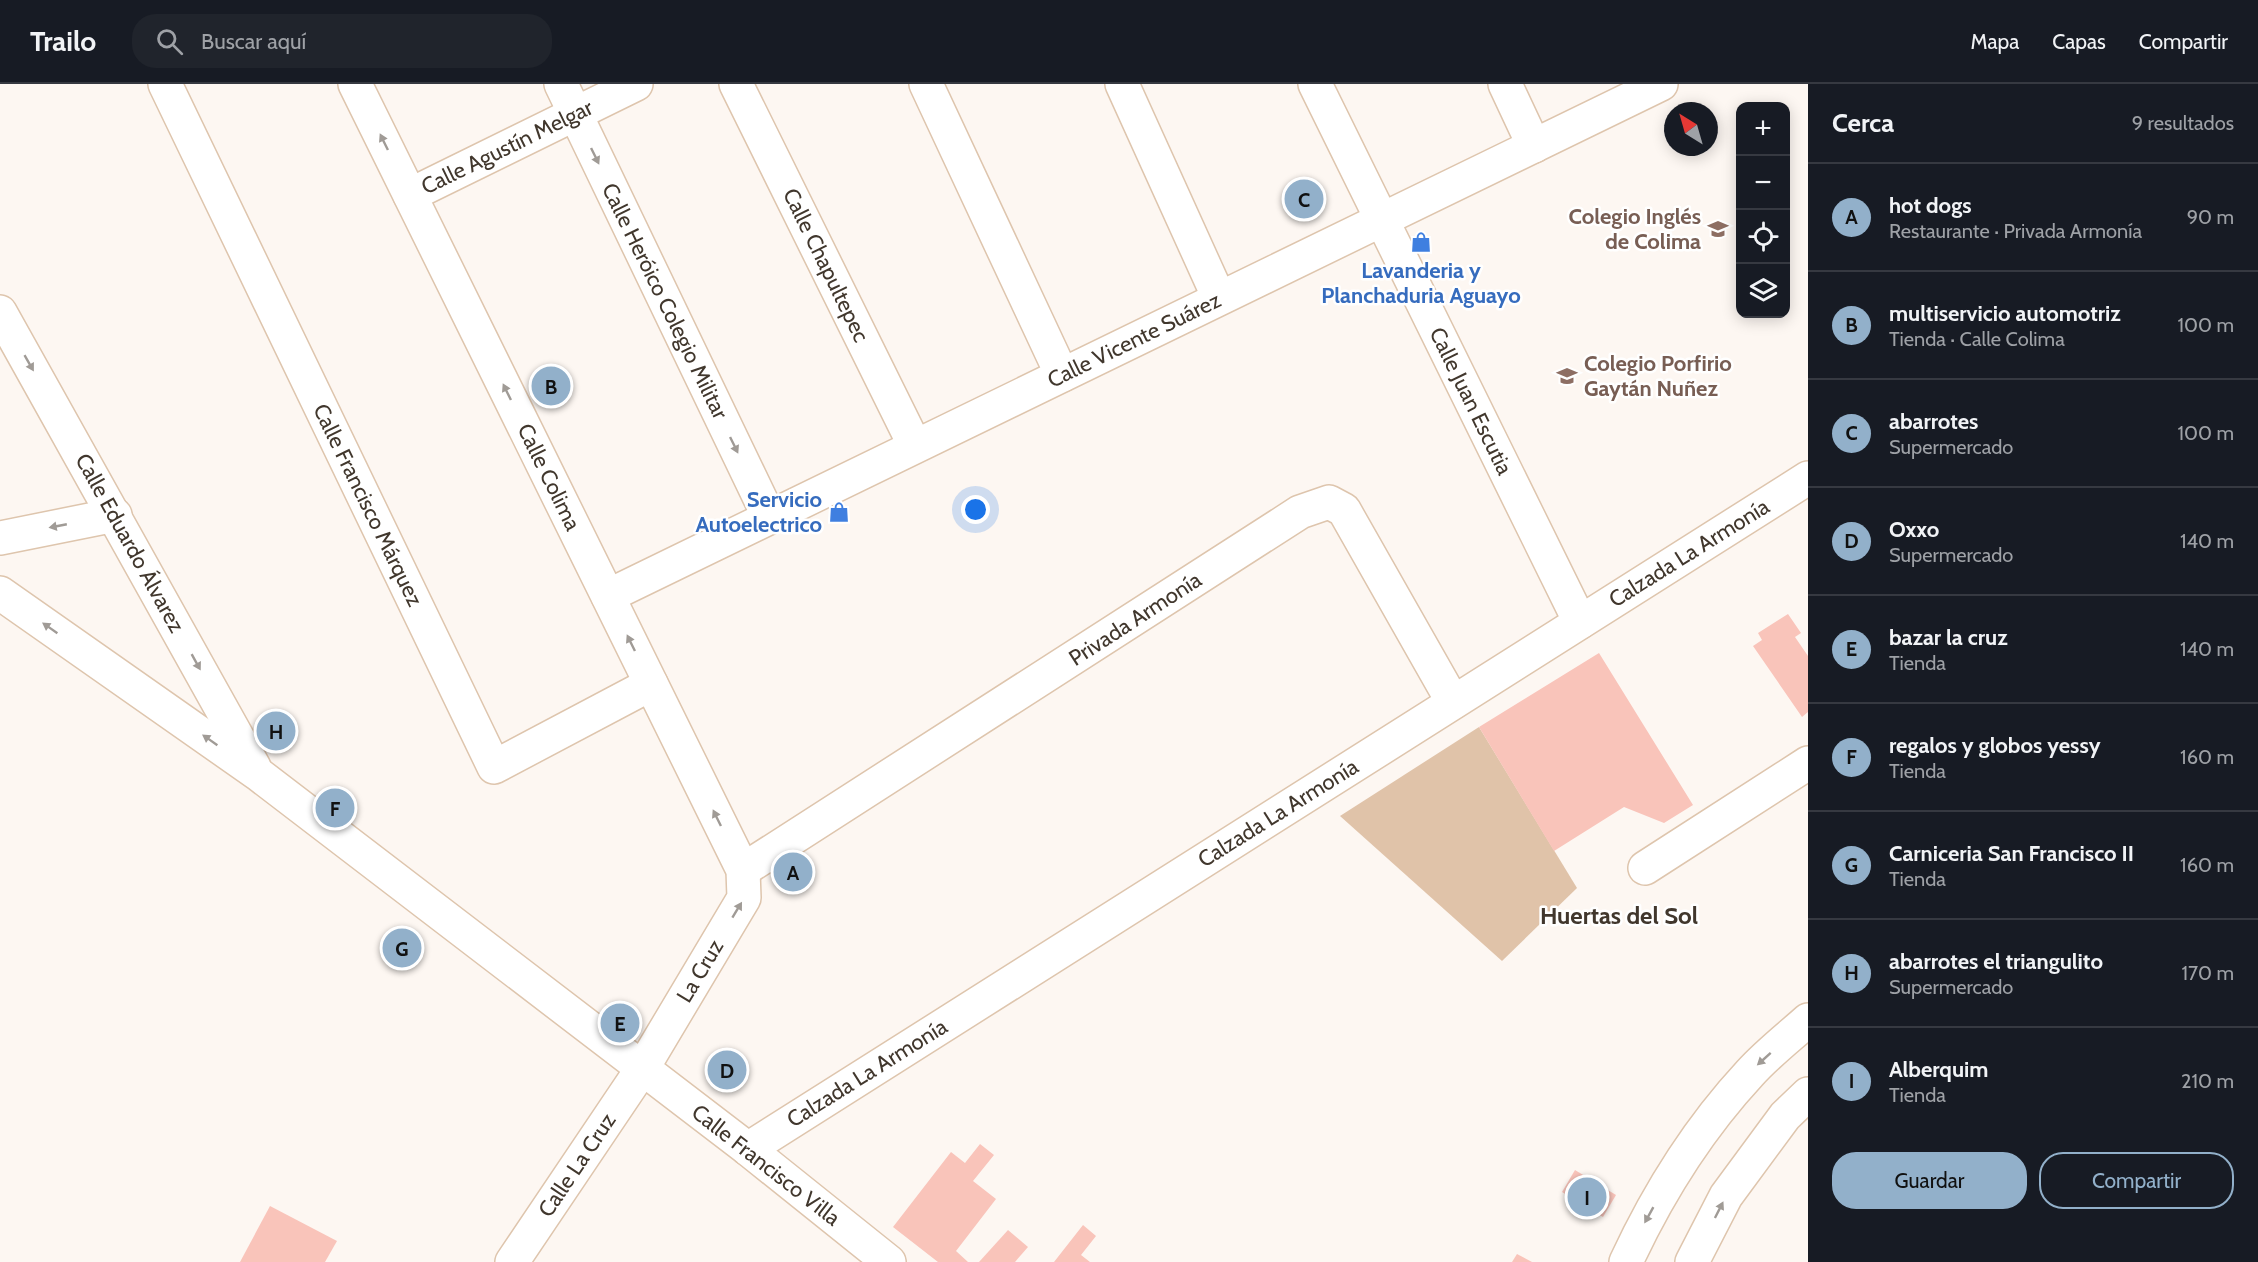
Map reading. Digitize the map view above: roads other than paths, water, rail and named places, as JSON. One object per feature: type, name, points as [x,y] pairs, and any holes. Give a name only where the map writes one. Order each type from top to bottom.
[{"type":"street","name":"Calle Francisco Márquez","points":[[165,84],[494,767],[651,684]]},
{"type":"street","name":"Calle Colima","points":[[356,84],[743,870]]},
{"type":"street","name":"Calle Heróico Colegio Militar","points":[[561,84],[769,517]]},
{"type":"street","name":"Calle Agustín Melgar","points":[[410,195],[636,84]]},
{"type":"street","name":"Calle Chapultepec","points":[[736,84],[915,446]]},
{"type":"street","points":[[926,84],[1062,375]]},
{"type":"street","points":[[1122,84],[1220,298]]},
{"type":"street","name":"Calle Juan Escutia","points":[[1315,84],[1580,622]]},
{"type":"street","points":[[1504,84],[1534,146]]},
{"type":"street","name":"Calle Vicente Suárez","points":[[608,596],[1661,84]]},
{"type":"street","name":"Calle Eduardo Álvarez","points":[[0,312],[258,774]]},
{"type":"street","name":"Calzada La Armonía","points":[[748,1149],[1808,478]]},
{"type":"street","name":"Privada Armonía","points":[[743,870],[1300,512],[1329,502],[1344,510],[1453,702]]},
{"type":"street","points":[[0,538],[115,515]]},
{"type":"street","name":"Calle Francisco Villa","points":[[0,593],[258,774],[748,1149],[889,1262]]},
{"type":"street","points":[[1645,868],[1808,763]]},
{"type":"street","name":"La Cruz","points":[[642,1069],[744,898],[743,870]]},
{"type":"street","points":[[1626,1262],[1646,1218],[1692,1143],[1750,1071],[1808,1020]]},
{"type":"street","name":"Calle La Cruz","points":[[512,1262],[642,1069]]},
{"type":"street","points":[[1692,1262],[1726,1196],[1785,1116],[1808,1094]]},
{"type":"place","name":"abarrotes","points":[[1304,199]]},
{"type":"place","name":"Colegio Inglés de Colima","points":[[1718,229]]},
{"type":"place","name":"Lavanderia y Planchaduria Aguayo","points":[[1421,242]]},
{"type":"place","name":"Colegio Porfirio Gaytán Nuñez","points":[[1567,376]]},
{"type":"place","name":"multiservicio automotriz","points":[[551,386]]},
{"type":"place","name":"Servicio Autoelectrico","points":[[839,512]]},
{"type":"place","name":"abarrotes el triangulito","points":[[276,731]]},
{"type":"place","name":"regalos y globos yessy","points":[[335,808]]},
{"type":"place","name":"hot dogs","points":[[793,872]]},
{"type":"place","name":"Carniceria San Francisco II","points":[[402,948]]},
{"type":"place","name":"bazar la cruz","points":[[620,1023]]},
{"type":"place","name":"Oxxo","points":[[727,1070]]},
{"type":"place","name":"Alberquim","points":[[1587,1197]]},
{"type":"district","name":"Huertas del Sol","points":[[1619,915]]}]
